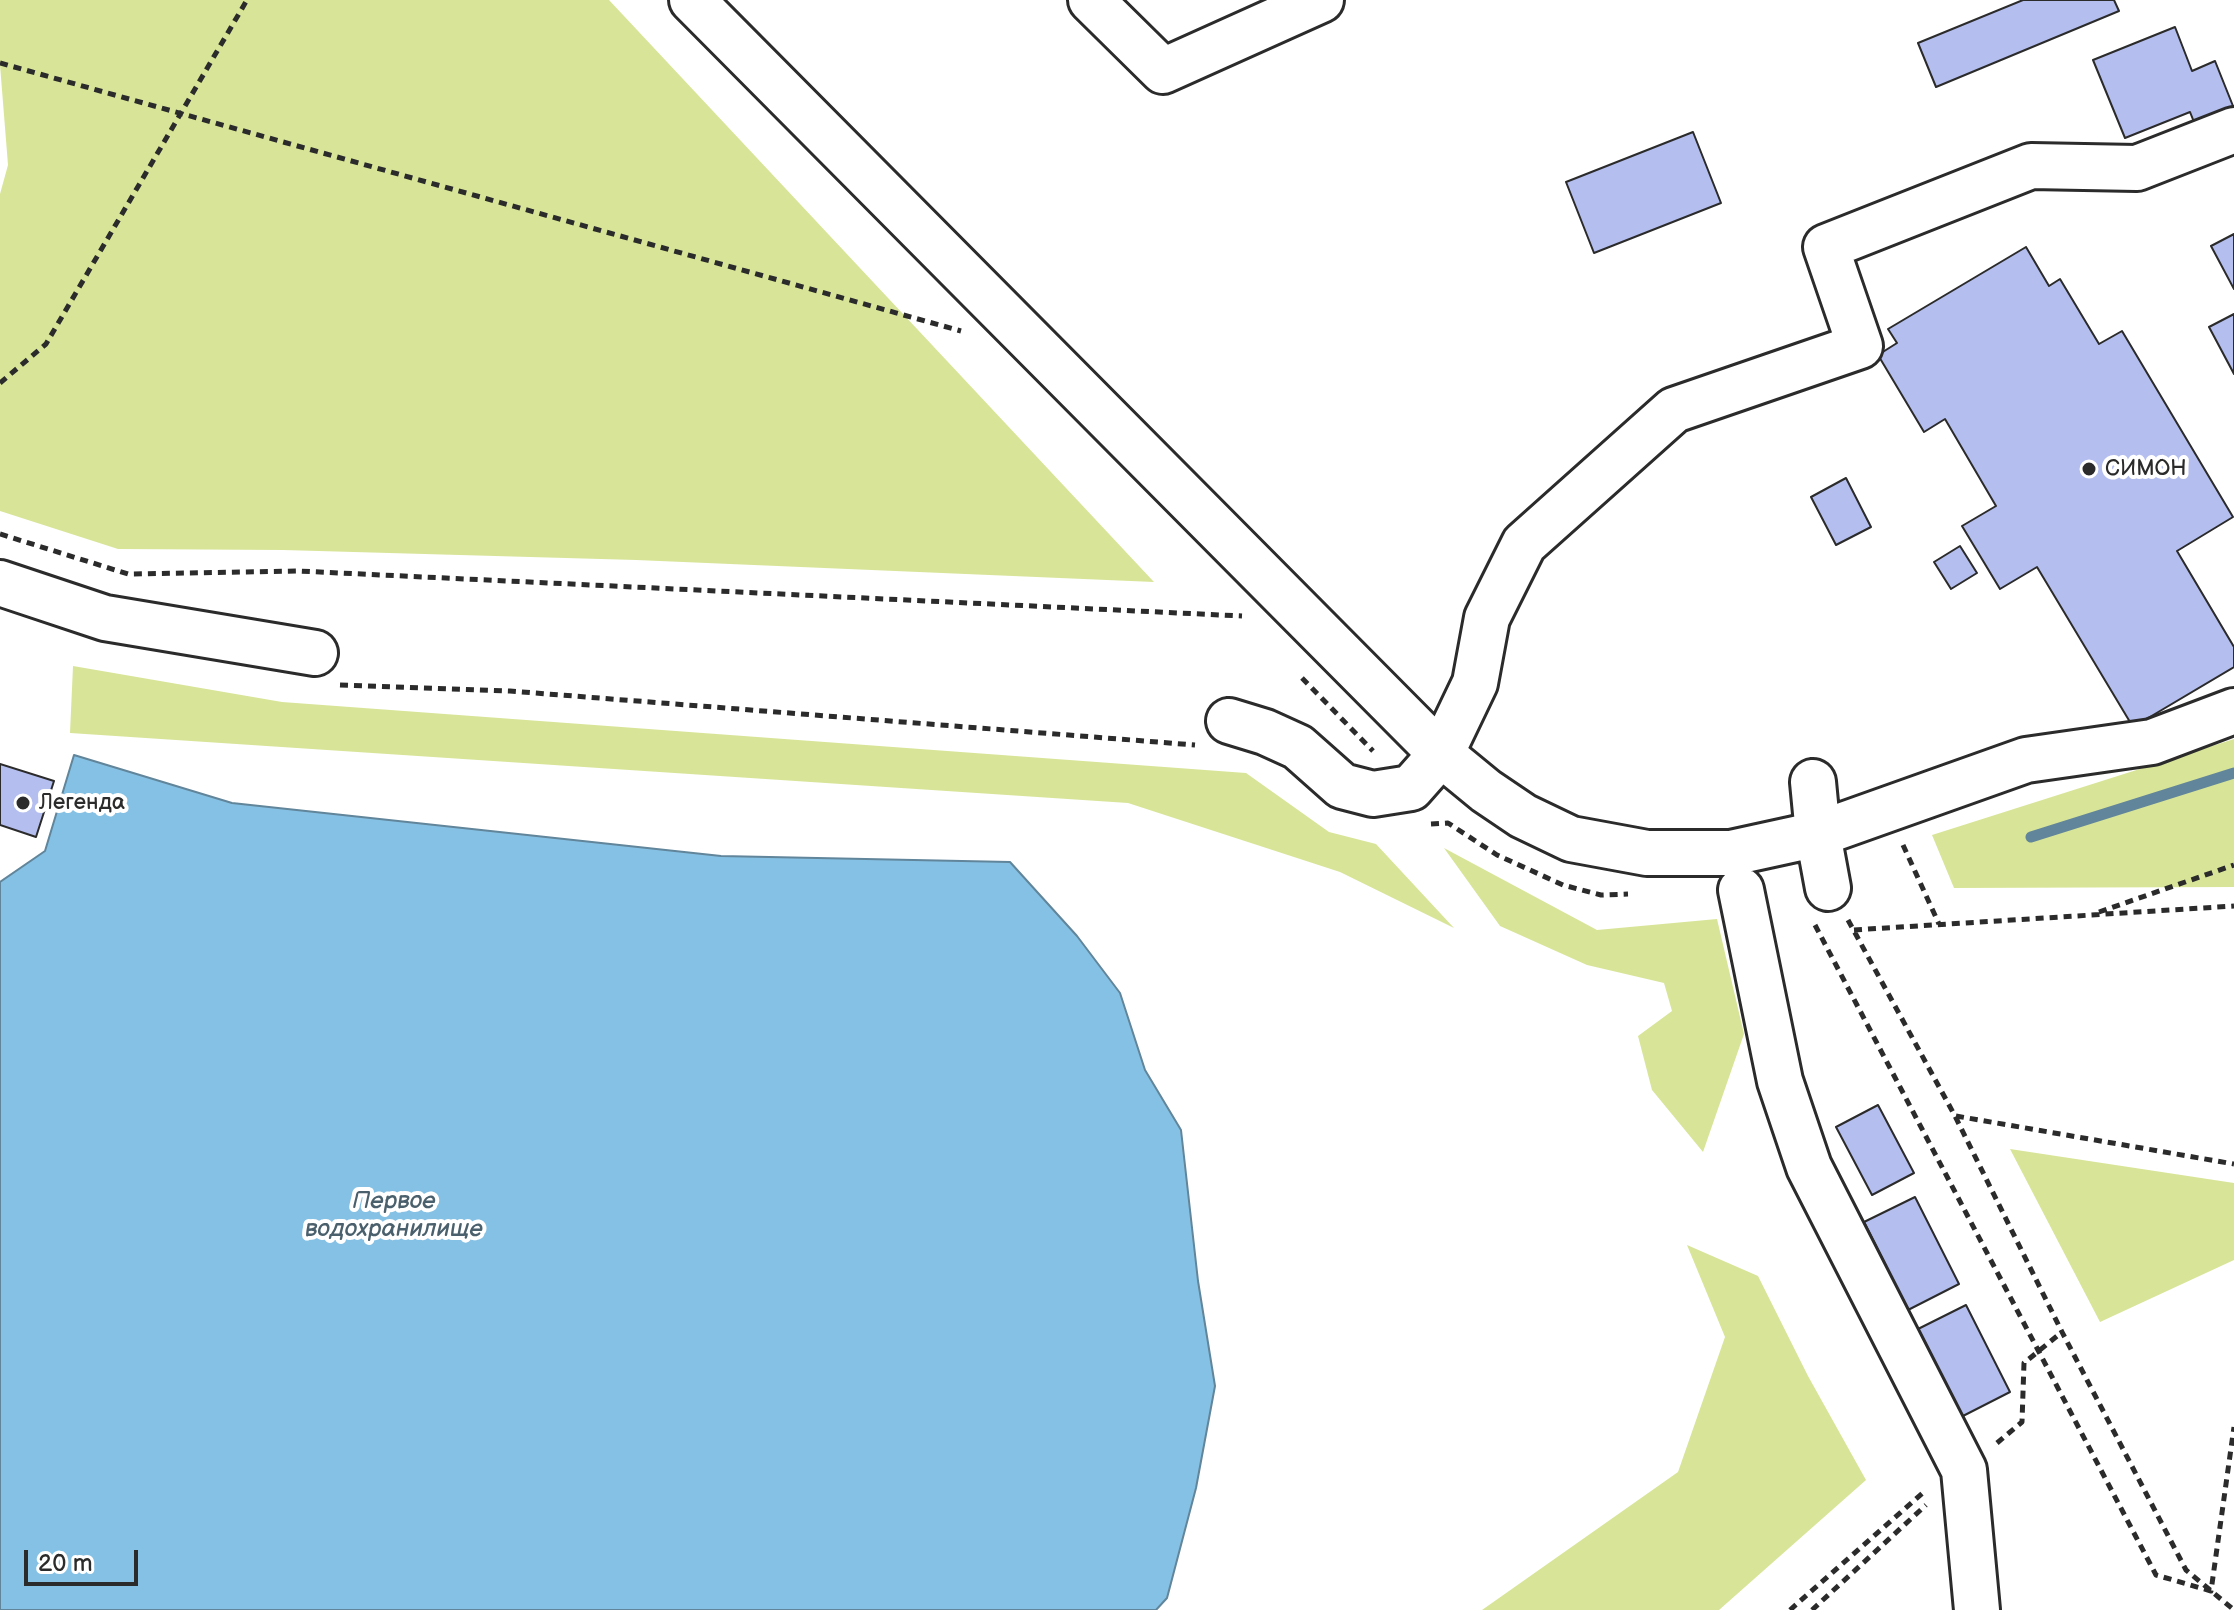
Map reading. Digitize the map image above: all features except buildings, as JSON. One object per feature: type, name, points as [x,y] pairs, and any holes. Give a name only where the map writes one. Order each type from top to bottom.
[{"type":"lane","points":[[692,0],[1441,754],[1523,816],[1571,839],[1647,853],[1731,853],[1818,834],[2026,760],[2152,742],[2234,711]]},
{"type":"lane","points":[[1091,0],[1163,71],[1321,0]]},
{"type":"lane","points":[[1214,733],[1265,732],[1298,747],[1342,786],[1373,794],[1411,788],[1441,754],[1475,683],[1487,618],[1524,544],[1674,410],[1860,346],[1826,247],[2031,166],[2137,168],[2234,130]]},
{"type":"lane","points":[[0,583],[105,618],[326,669]]},
{"type":"lane","points":[[1813,782],[1819,902]]},
{"type":"lane","points":[[1741,890],[1780,1081],[1809,1167],[1964,1470],[1977,1610]]},
{"type":"path","points":[[0,383],[46,344],[247,0]]},
{"type":"path","points":[[0,63],[961,331]]},
{"type":"path","points":[[0,534],[128,574],[298,571],[1242,616]]},
{"type":"path","points":[[326,669],[510,691],[1214,733]]},
{"type":"path","points":[[1887,810],[1939,924]]},
{"type":"path","points":[[1424,825],[1448,823]]},
{"type":"path","points":[[2090,915],[2234,865]]},
{"type":"path","points":[[1819,902],[1854,930],[1955,1116],[2062,1332],[2186,1570],[2234,1610]]},
{"type":"path","points":[[1819,902],[2039,1351],[2156,1575],[2211,1591]]},
{"type":"path","points":[[1854,930],[2234,906]]},
{"type":"path","points":[[1955,1116],[2234,1164]]},
{"type":"path","points":[[1812,1610],[1964,1470],[2022,1422],[2024,1363],[2062,1332]]},
{"type":"path","points":[[2211,1591],[2234,1427]]},
{"type":"path","points":[[1790,1610],[1949,1471],[1964,1470]]},
{"type":"green space","points":[[0,0],[609,0],[1154,582],[636,560],[283,550],[118,549],[0,511],[0,194],[8,165],[0,65]]},
{"type":"green space","points":[[73,666],[282,702],[1246,773],[1329,832],[1376,844],[1454,928],[1340,872],[1128,803],[70,733]]},
{"type":"green space","points":[[2234,739],[2234,887],[1954,888],[1932,835]]},
{"type":"green space","points":[[1444,848],[1597,930],[1717,919],[1744,1034],[1703,1152],[1652,1090],[1638,1036],[1672,1011],[1664,983],[1587,965],[1500,926]]},
{"type":"green space","points":[[2010,1149],[2234,1183],[2234,1260],[2100,1322]]},
{"type":"green space","points":[[1687,1245],[1758,1276],[1808,1376],[1866,1480],[1719,1610],[1482,1610],[1678,1472],[1725,1337]]},
{"type":"water","name":"Первое водохранилище","points":[[74,755],[232,803],[721,856],[1010,862],[1077,936],[1120,993],[1145,1070],[1181,1130],[1198,1281],[1215,1386],[1196,1488],[1167,1598],[1156,1610],[0,1610],[0,882],[45,851]]},
{"type":"waterway","points":[[2031,837],[2234,773]]},
{"type":"place","name":"СИМОН","points":[[2089,469]]},
{"type":"place","name":"Легенда","points":[[23,803]]}]
